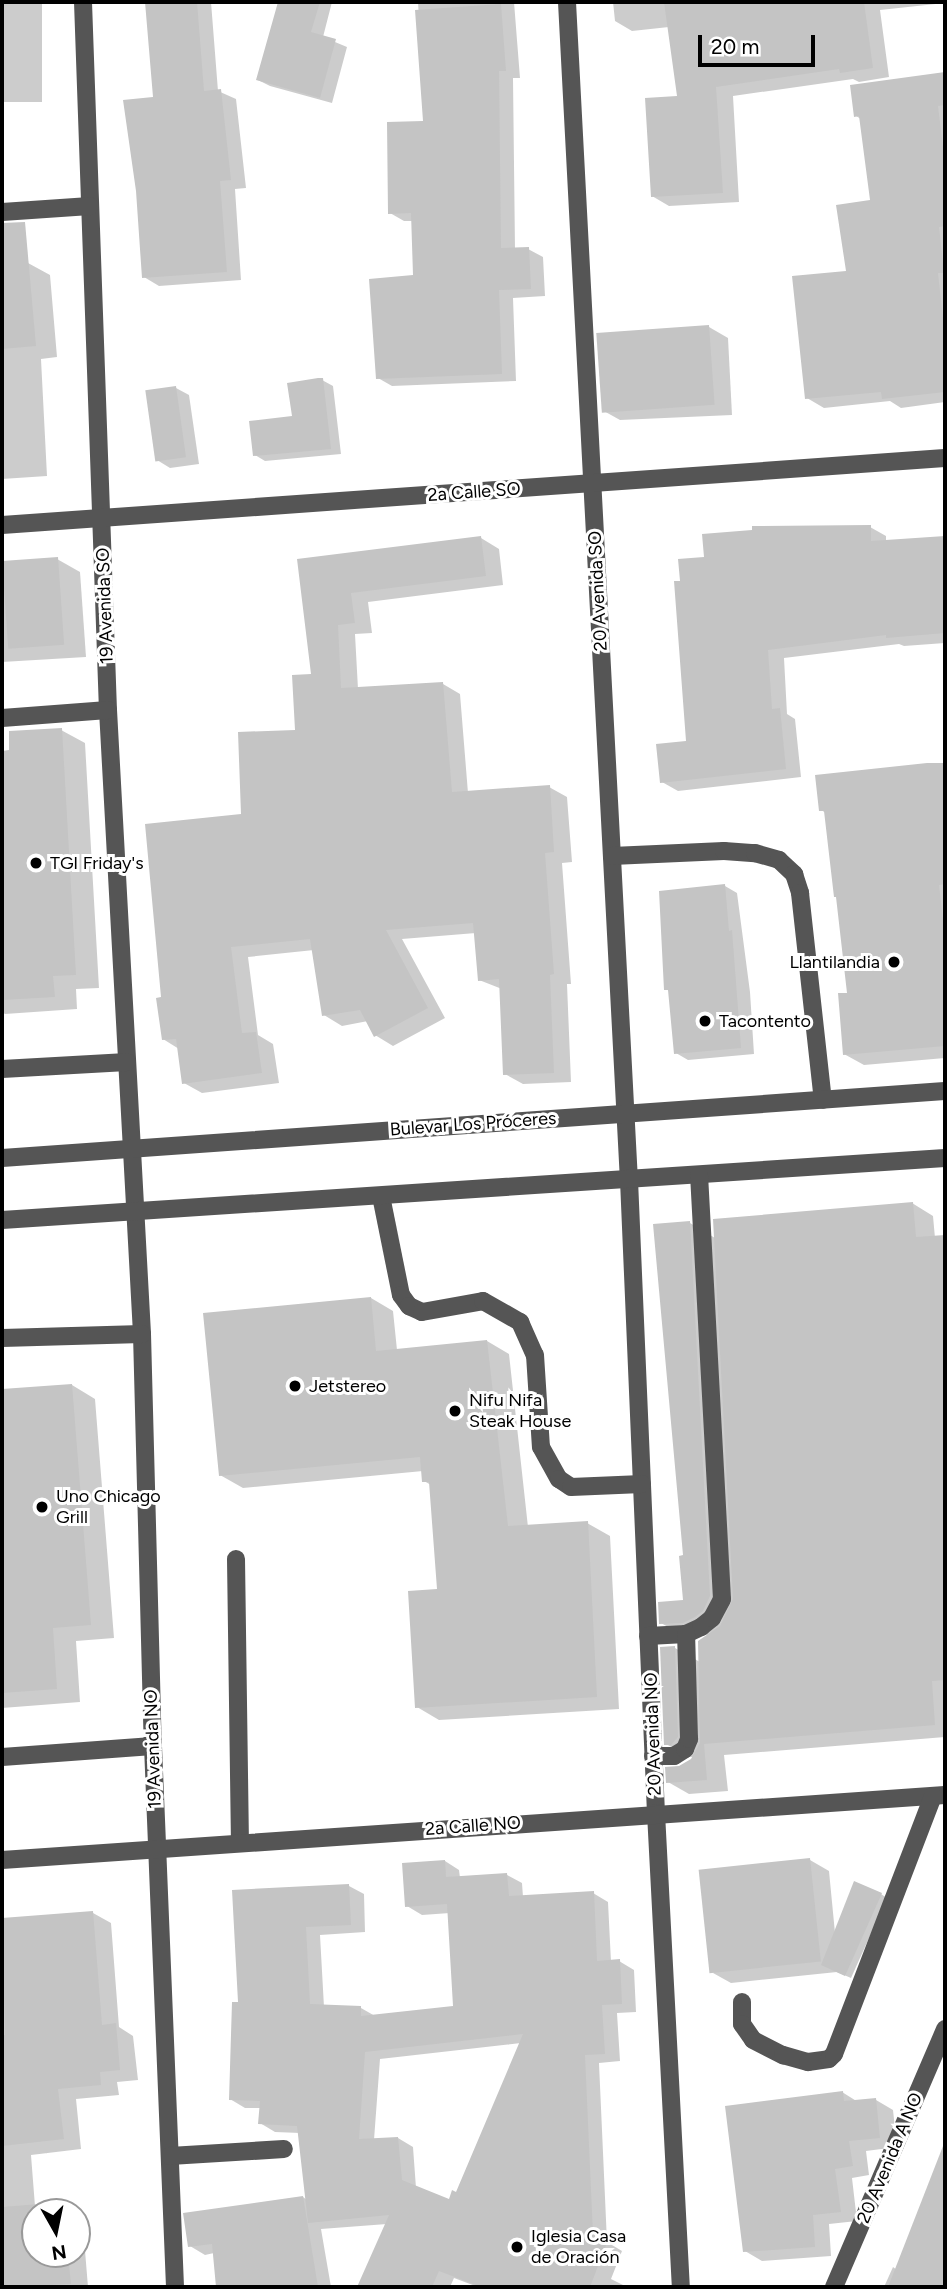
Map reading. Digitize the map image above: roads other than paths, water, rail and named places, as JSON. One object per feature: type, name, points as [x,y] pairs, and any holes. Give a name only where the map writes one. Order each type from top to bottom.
[{"type":"street","name":"19 Avenida SO","points":[[83,2],[108,710],[135,1211]]},
{"type":"street","name":"20 Avenida SO","points":[[567,2],[629,1180]]},
{"type":"street","points":[[2,212],[90,206]]},
{"type":"street","name":"2a Calle SO","points":[[2,525],[945,458]]},
{"type":"street","points":[[2,718],[108,710]]},
{"type":"street","points":[[612,856],[723,851],[755,853],[779,860],[794,874],[800,892],[823,1100]]},
{"type":"street","points":[[2,1069],[127,1062]]},
{"type":"street","name":"Bulevar Los Próceres","points":[[2,1158],[945,1091]]},
{"type":"street","points":[[2,1220],[945,1158]]},
{"type":"street","points":[[648,1636],[686,1634],[712,1618],[722,1599],[699,1175]]},
{"type":"street","name":"20 Avenida NO","points":[[629,1180],[653,1756],[681,2287]]},
{"type":"street","points":[[381,1196],[401,1295],[409,1306],[422,1312],[483,1301],[520,1322],[535,1355],[541,1447],[559,1479],[570,1486],[642,1485]]},
{"type":"street","name":"19 Avenida NO","points":[[135,1211],[142,1334],[153,1746],[175,2287]]},
{"type":"street","points":[[2,1338],[142,1334]]},
{"type":"street","points":[[236,1559],[240,1843]]},
{"type":"street","points":[[653,1756],[674,1756],[685,1748],[689,1739],[686,1634]]},
{"type":"street","points":[[2,1757],[153,1746]]},
{"type":"street","points":[[742,2003],[742,2024],[753,2040],[783,2055],[808,2062],[829,2059],[834,2054],[939,1795]]},
{"type":"street","name":"2a Calle NO","points":[[2,1860],[939,1795]]},
{"type":"street","name":"20 Avenida A NO","points":[[834,2287],[945,2029]]},
{"type":"street","points":[[170,2156],[284,2149]]},
{"type":"place","name":"TGI Friday's","points":[[36,863]]},
{"type":"place","name":"Llantilandia","points":[[894,962]]},
{"type":"place","name":"Tacontento","points":[[705,1021]]},
{"type":"place","name":"Jetstereo","points":[[295,1386]]},
{"type":"place","name":"Nifu Nifa Steak House","points":[[455,1411]]},
{"type":"place","name":"Uno Chicago Grill","points":[[42,1507]]},
{"type":"place","name":"Iglesia Casa de Oración","points":[[517,2247]]}]
